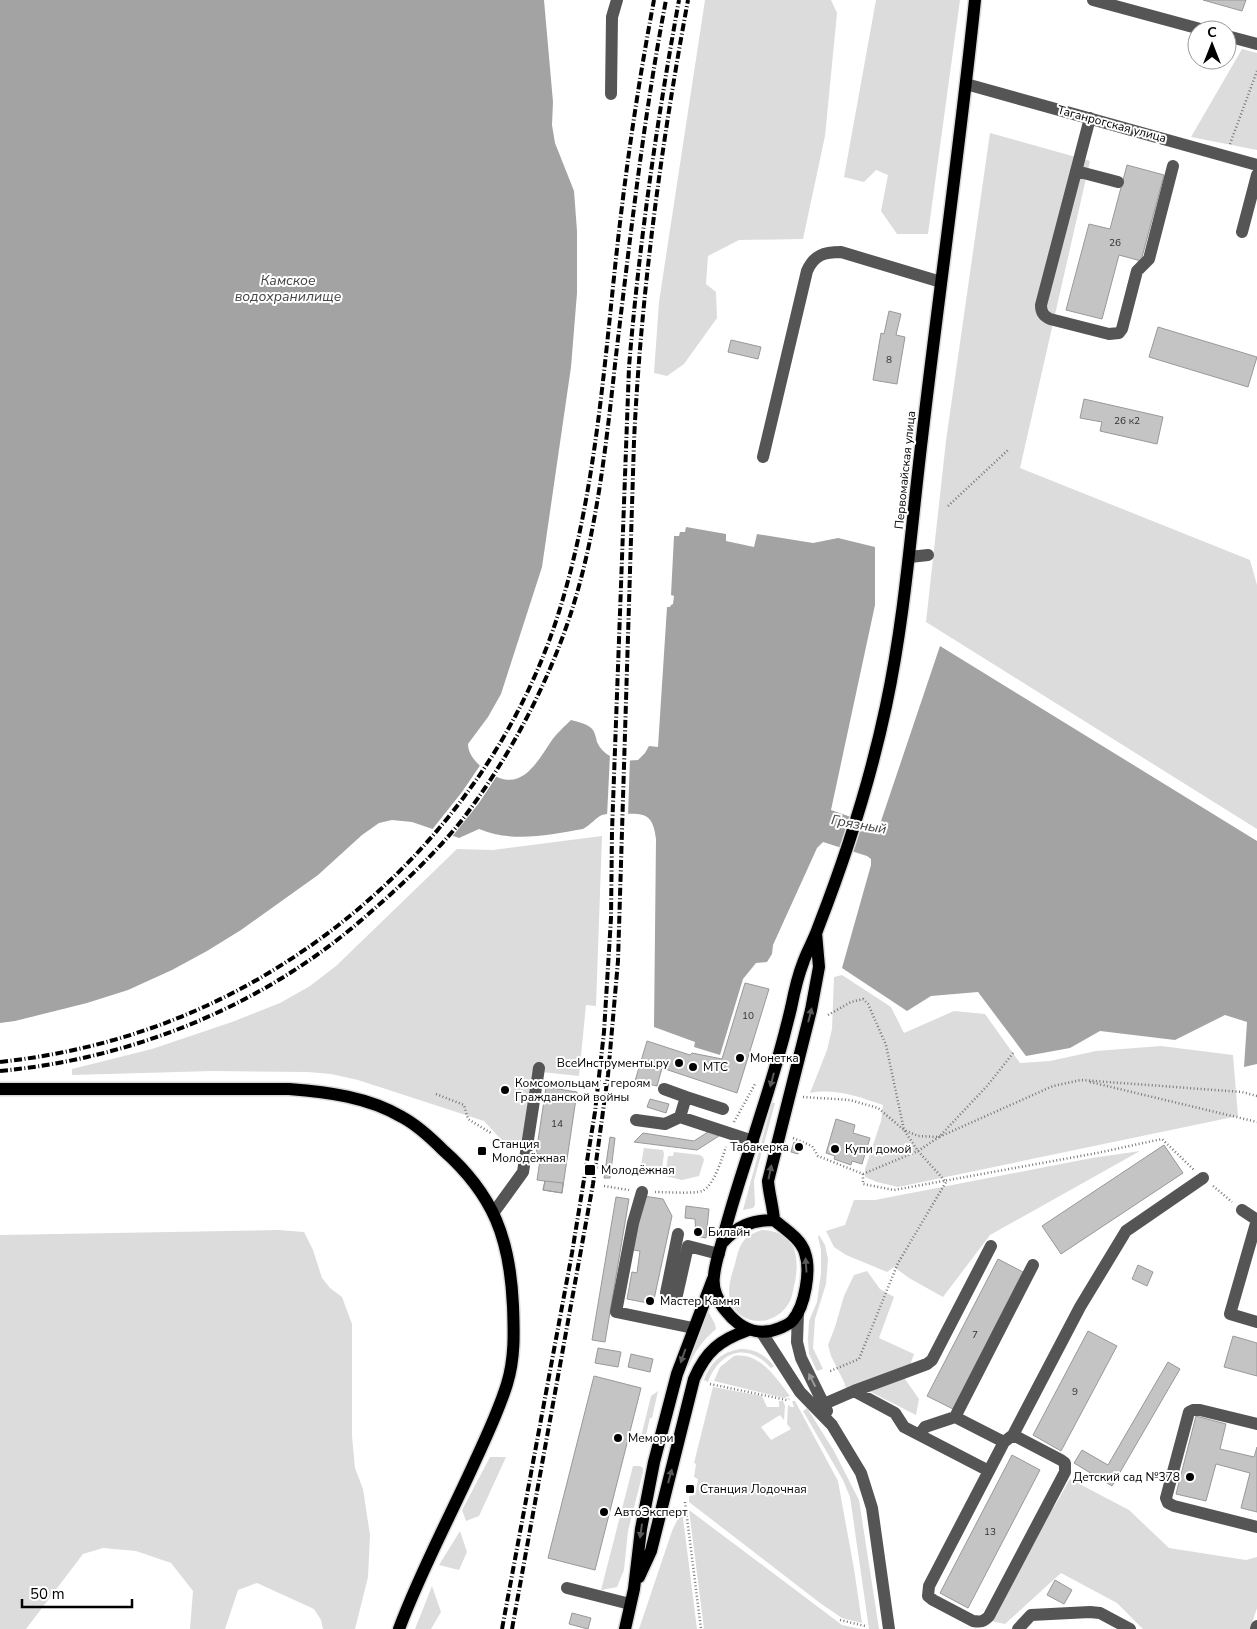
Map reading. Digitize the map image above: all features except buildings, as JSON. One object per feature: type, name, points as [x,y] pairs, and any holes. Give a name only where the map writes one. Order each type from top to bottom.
[{"type":"main road","name":"Первомайская улица","points":[[721,1249],[729,1214],[769,1088],[797,981],[838,872],[873,763],[893,670],[910,558],[921,443],[975,0]]},
{"type":"main road","name":"Первомайская улица","points":[[774,1220],[768,1181],[811,1010],[819,967],[816,933]]},
{"type":"main road","points":[[0,1089],[289,1089],[347,1096],[402,1117],[415,1126],[467,1172],[478,1186],[494,1212],[507,1252],[512,1287],[514,1338],[508,1383],[452,1514],[420,1577],[398,1629]]},
{"type":"main road","points":[[624,1629],[634,1589],[641,1529],[654,1462],[677,1374],[713,1278],[721,1249],[732,1232],[754,1221],[774,1220],[796,1240],[805,1252],[807,1277],[804,1295],[793,1321],[784,1327],[762,1333],[748,1330],[737,1324],[720,1302],[715,1291],[713,1278]]},
{"type":"main road","points":[[634,1589],[651,1551],[694,1380],[699,1368],[715,1347],[727,1337],[748,1330]]},
{"type":"street","points":[[611,94],[612,17],[617,0]]},
{"type":"street","points":[[1094,0],[1187,25]]},
{"type":"street","points":[[1237,39],[1257,44]]},
{"type":"street","name":"Таганрогская улица","points":[[966,84],[1257,165]]},
{"type":"street","points":[[1090,118],[1041,310],[1044,316],[1114,335],[1119,333],[1122,329],[1137,271],[1149,259],[1173,166]]},
{"type":"street","points":[[1076,171],[1118,182]]},
{"type":"street","points":[[1242,232],[1257,175]]},
{"type":"street","points":[[763,457],[807,271],[811,262],[818,255],[828,252],[841,252],[941,282]]},
{"type":"street","points":[[910,558],[928,555]]},
{"type":"street","points":[[494,1212],[523,1172],[539,1068]]},
{"type":"street","points":[[664,1089],[723,1109]]},
{"type":"street","points":[[680,1117],[686,1097]]},
{"type":"street","points":[[636,1120],[665,1124],[680,1117],[753,1141]]},
{"type":"street","points":[[920,1434],[929,1425],[955,1417],[1009,1439],[1061,1460],[1065,1463],[1065,1472],[986,1620],[980,1622],[973,1621],[933,1600],[928,1596],[929,1586],[990,1471],[1009,1439],[1080,1307],[1126,1231],[1203,1178]]},
{"type":"street","points":[[642,1192],[633,1223],[616,1312],[693,1328]]},
{"type":"street","points":[[1242,1210],[1257,1220],[1230,1314],[1257,1322]]},
{"type":"street","points":[[681,1241],[721,1249]]},
{"type":"street","points":[[824,1404],[932,1360],[991,1246]]},
{"type":"street","points":[[955,1417],[1033,1265]]},
{"type":"street","points":[[798,1312],[797,1342],[801,1358],[824,1404],[832,1425]]},
{"type":"street","points":[[762,1333],[800,1392],[832,1425],[861,1473],[872,1508],[889,1629]]},
{"type":"street","points":[[854,1391],[895,1413],[904,1427],[990,1471]]},
{"type":"street","points":[[1257,1424],[1200,1410],[1189,1412],[1166,1498],[1168,1503],[1174,1506],[1257,1527]]},
{"type":"street","points":[[567,1588],[630,1604]]},
{"type":"street","points":[[1018,1629],[1031,1615],[1090,1612],[1100,1613],[1130,1629]]},
{"type":"path","points":[[1226,155],[1257,71]]},
{"type":"path","points":[[948,506],[1008,450]]},
{"type":"path","points":[[828,1015],[851,1002],[863,999],[868,1004],[886,1045],[904,1130]]},
{"type":"path","points":[[904,1130],[918,1136],[939,1137],[987,1086],[1014,1052]]},
{"type":"path","points":[[1081,1080],[1257,1122]]},
{"type":"path","points":[[863,1174],[918,1151],[939,1137],[1053,1086],[1081,1080],[1242,1092],[1257,1096]]},
{"type":"path","points":[[604,1186],[642,1192],[701,1192],[707,1188],[719,1167],[734,1123],[755,1084]]},
{"type":"path","points":[[436,1094],[464,1106],[468,1119],[491,1133]]},
{"type":"path","points":[[802,1097],[850,1100],[878,1108],[904,1130],[918,1151],[946,1182]]},
{"type":"path","points":[[790,1136],[812,1146],[818,1156],[863,1174]]},
{"type":"path","points":[[863,1174],[864,1184],[894,1190],[946,1182],[1162,1139],[1203,1178],[1242,1210]]},
{"type":"path","points":[[828,1372],[859,1359],[898,1263],[946,1182]]},
{"type":"path","points":[[710,1384],[787,1400],[792,1396]]},
{"type":"path","points":[[685,1502],[701,1629]]},
{"type":"path","points":[[840,1620],[865,1626]]},
{"type":"shaded area","points":[[705,0],[831,0],[837,13],[825,136],[803,239],[739,240],[708,256],[706,284],[716,292],[717,318],[684,364],[667,376],[654,373],[659,302]]},
{"type":"shaded area","points":[[876,0],[960,0],[928,234],[897,234],[881,211],[888,175],[876,170],[864,182],[844,177]]},
{"type":"shaded area","points":[[1242,49],[1257,53],[1257,150],[1191,137],[1230,70],[1237,70],[1237,58]]},
{"type":"shaded area","points":[[990,133],[1090,161],[1020,468],[1250,560],[1257,585],[1257,829],[926,622],[946,441]]},
{"type":"shaded area","points":[[602,836],[596,1006],[586,1005],[579,1076],[532,1071],[522,1145],[509,1148],[484,1121],[358,1080],[331,1074],[212,1071],[72,1075],[72,1069],[152,1049],[232,1022],[280,1003],[310,986],[336,966],[457,849],[493,850]]},
{"type":"shaded area","points":[[842,975],[891,1007],[904,1033],[954,1011],[985,1014],[1020,1063],[1050,1061],[1096,1051],[1161,1046],[1233,1055],[1238,1116],[898,1187],[877,1182],[865,1177],[865,1169],[881,1121],[883,1105],[838,1092],[810,1093],[827,1050],[832,1029],[834,977]]},
{"type":"shaded area","points":[[772,1103],[775,1103],[754,1181],[755,1205],[753,1208],[743,1210]]},
{"type":"shaded area","points":[[644,1148],[663,1150],[661,1175],[640,1170]]},
{"type":"shaded area","points":[[1140,1151],[990,1235],[943,1297],[909,1278],[894,1267],[887,1272],[846,1255],[834,1247],[826,1231],[845,1225],[854,1200],[875,1200],[1092,1158]]},
{"type":"shaded area","points":[[674,1152],[703,1157],[704,1160],[699,1176],[682,1180],[665,1176],[668,1156],[673,1156]]},
{"type":"shaded area","points":[[278,1230],[304,1232],[313,1250],[322,1278],[330,1288],[342,1297],[352,1324],[352,1436],[355,1468],[363,1489],[370,1535],[368,1577],[355,1629],[323,1629],[321,1620],[314,1609],[257,1583],[238,1590],[225,1629],[190,1629],[193,1591],[171,1563],[136,1551],[103,1548],[83,1554],[26,1629],[0,1629],[0,1235]]},
{"type":"shaded area","points":[[762,1230],[773,1231],[788,1240],[793,1246],[797,1263],[792,1296],[786,1307],[775,1317],[755,1321],[742,1316],[736,1311],[732,1305],[729,1292],[737,1254],[741,1245],[749,1236]]},
{"type":"shaded area","points":[[819,1235],[825,1245],[828,1259],[826,1284],[815,1319],[813,1348],[823,1369],[817,1371],[809,1354],[808,1339],[809,1321],[817,1302],[821,1273]]},
{"type":"shaded area","points":[[867,1271],[880,1289],[894,1297],[879,1338],[914,1354],[905,1379],[919,1399],[916,1415],[859,1386],[849,1397],[831,1356],[828,1345],[844,1296],[854,1275]]},
{"type":"shaded area","points":[[708,1311],[716,1329],[700,1346],[688,1367],[686,1366]]},
{"type":"shaded area","points":[[740,1349],[759,1353],[774,1366],[771,1368],[753,1355],[735,1353],[720,1363],[713,1371],[708,1382],[704,1380],[713,1363],[722,1355]]},
{"type":"shaded area","points":[[734,1356],[752,1358],[759,1362],[773,1374],[790,1396],[784,1398],[714,1381],[720,1367]]},
{"type":"shaded area","points":[[713,1387],[762,1396],[767,1407],[779,1407],[779,1401],[783,1401],[785,1406],[784,1420],[780,1415],[761,1427],[771,1440],[791,1429],[787,1424],[788,1405],[794,1407],[792,1401],[795,1401],[838,1481],[862,1623],[842,1618],[820,1603],[689,1502],[689,1496],[695,1495],[698,1479],[694,1477],[696,1464],[694,1463]]},
{"type":"shaded area","points":[[658,1391],[645,1439],[641,1437],[651,1396]]},
{"type":"shaded area","points":[[807,1408],[834,1451],[859,1500],[879,1629],[869,1629],[850,1497],[843,1480],[803,1411]]},
{"type":"shaded area","points":[[490,1457],[506,1457],[479,1516],[466,1521],[462,1510]]},
{"type":"shaded area","points":[[633,1466],[640,1466],[643,1468],[643,1472],[628,1531],[624,1570],[617,1587],[601,1590]]},
{"type":"shaded area","points":[[1070,1479],[1129,1510],[1169,1548],[1246,1560],[1257,1557],[1257,1608],[1250,1629],[1143,1629],[1117,1603],[1061,1573],[1005,1624],[981,1619],[1037,1519],[1054,1507]]},
{"type":"shaded area","points":[[682,1510],[697,1629],[639,1629],[672,1531]]},
{"type":"shaded area","points":[[689,1510],[842,1625],[861,1629],[704,1629]]},
{"type":"shaded area","points":[[460,1531],[467,1552],[459,1570],[439,1565]]},
{"type":"shaded area","points":[[432,1586],[441,1612],[431,1629],[415,1629]]},
{"type":"water","name":"Камское водохранилище","points":[[0,0],[544,0],[553,102],[552,125],[555,143],[574,191],[577,231],[577,293],[571,367],[542,567],[501,694],[488,717],[468,744],[473,758],[481,767],[496,777],[507,780],[516,779],[532,768],[554,737],[571,720],[589,726],[600,747],[614,758],[638,760],[649,746],[658,747],[667,607],[673,604],[674,596],[671,595],[674,536],[679,536],[680,532],[685,532],[686,527],[726,534],[726,541],[754,547],[757,534],[813,543],[838,538],[875,547],[875,605],[831,810],[879,827],[940,646],[1257,841],[1257,1064],[1244,1067],[1247,1022],[1225,1015],[1175,1040],[1100,1031],[1070,1048],[1026,1056],[978,992],[931,996],[907,1011],[842,968],[871,865],[871,859],[823,842],[817,848],[773,945],[772,954],[767,962],[756,963],[743,979],[720,1055],[694,1047],[695,1042],[654,1027],[656,839],[655,830],[650,819],[636,814],[604,814],[583,829],[557,834],[518,837],[505,836],[479,829],[459,838],[412,822],[392,820],[379,823],[362,835],[318,875],[241,930],[172,970],[128,990],[87,1003],[0,1023]]},
{"type":"pier","points":[[610,754],[630,758],[628,816],[607,817]]},
{"type":"pier","points":[[481,764],[498,774],[479,803],[451,838],[431,831],[462,792]]},
{"type":"railway","points":[[0,1062],[92,1046],[135,1033],[178,1018],[219,1000],[259,979],[336,927],[409,862],[471,788],[497,748],[521,705],[541,661],[558,615],[571,570],[581,523],[597,429],[629,150],[654,0]]},
{"type":"railway","points":[[0,1071],[48,1065],[142,1042],[187,1026],[231,1006],[273,983],[314,957],[352,928],[410,877],[462,820],[506,755],[532,708],[563,636],[575,601],[592,530],[604,457],[627,260],[645,130],[666,0]]},
{"type":"railway","points":[[502,1629],[572,1253],[595,1112],[604,1032],[611,918],[612,831],[629,367],[650,183],[663,91],[679,0]]},
{"type":"railway","points":[[512,1629],[593,1184],[608,1075],[618,961],[637,386],[647,275],[661,165],[688,0]]},
{"type":"place","name":"Монетка","points":[[740,1058]]},
{"type":"place","name":"ВсеИнструменты.ру","points":[[679,1063]]},
{"type":"place","name":"МТС","points":[[693,1067]]},
{"type":"place","name":"Комсомольцам - героям Гражданской войны","points":[[505,1090]]},
{"type":"place","name":"Табакерка","points":[[799,1147]]},
{"type":"place","name":"Купи домой","points":[[835,1149]]},
{"type":"place","name":"Станция Молодёжная","points":[[482,1151]]},
{"type":"place","name":"Молодёжная","points":[[590,1170]]},
{"type":"place","name":"Билайн","points":[[698,1232]]},
{"type":"place","name":"Мастер Камня","points":[[650,1301]]},
{"type":"place","name":"Мемори","points":[[618,1438]]},
{"type":"place","name":"Детский сад №378","points":[[1190,1477]]},
{"type":"place","name":"Станция Лодочная","points":[[690,1489]]},
{"type":"place","name":"АвтоЭксперт","points":[[604,1512]]},
{"type":"water label","name":"Грязный","points":[[859,824]]}]
